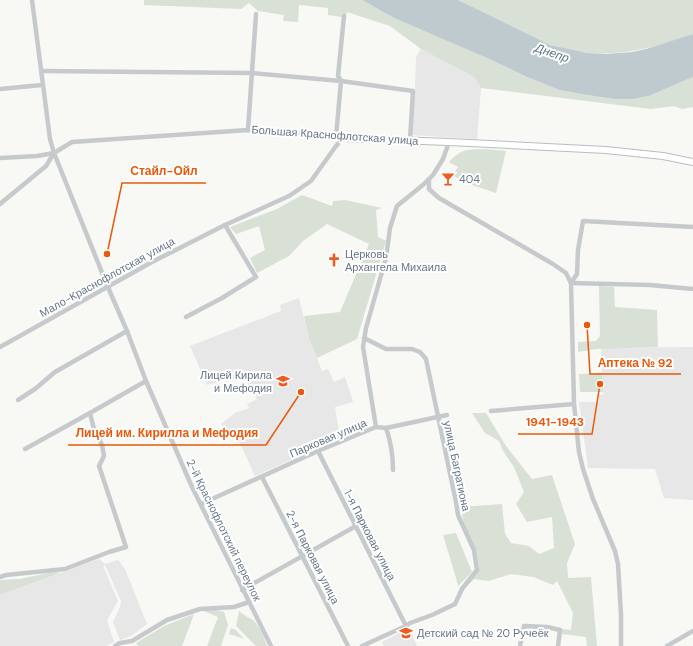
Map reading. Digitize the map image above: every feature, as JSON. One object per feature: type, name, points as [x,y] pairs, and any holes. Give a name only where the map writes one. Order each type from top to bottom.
[{"type":"main road","name":"Большая Краснофлотская улица","points":[[339,137],[606,150],[663,156],[693,162]]},
{"type":"street","name":"2-й Краснофлотский переулок","points":[[32,0],[34,28],[42,85],[50,139],[54,153],[146,381],[192,487],[242,590],[272,646]]},
{"type":"street","points":[[248,130],[256,14]]},
{"type":"street","points":[[339,137],[341,81],[338,76],[344,16]]},
{"type":"street","points":[[41,71],[252,74],[341,81],[413,91],[410,140]]},
{"type":"street","points":[[0,88],[42,85]]},
{"type":"street","name":"Большая Краснофлотская улица","points":[[0,204],[46,166],[54,153],[72,142],[248,130],[325,134],[339,137]]},
{"type":"street","name":"Мало-Краснофлотская улица","points":[[0,347],[152,262],[225,225],[289,196],[310,181],[336,146],[339,137]]},
{"type":"street","name":"Парковая улица","points":[[201,504],[318,451],[376,427],[363,347],[366,328],[386,258],[390,228],[398,206],[429,179],[443,159],[450,142]]},
{"type":"street","points":[[0,158],[37,156],[54,153]]},
{"type":"street","points":[[429,179],[429,189],[439,198],[553,264],[566,273],[571,283],[574,404],[579,452],[593,499],[615,551],[618,564],[621,646]]},
{"type":"street","points":[[571,283],[577,274],[578,250],[583,221],[693,227]]},
{"type":"street","points":[[186,317],[222,298],[256,277],[225,225]]},
{"type":"street","points":[[571,283],[650,285],[693,289]]},
{"type":"street","points":[[18,400],[35,389],[55,372],[127,331]]},
{"type":"street","name":"улица Багратиона","points":[[362,646],[410,623],[455,604],[462,589],[477,570],[474,550],[458,515],[426,359],[420,352],[412,349],[386,349],[364,338]]},
{"type":"street","points":[[25,449],[146,381]]},
{"type":"street","points":[[491,411],[574,404]]},
{"type":"street","points":[[0,577],[65,568],[126,547],[99,466],[104,456],[102,445],[94,429],[90,413]]},
{"type":"street","points":[[376,427],[386,428],[447,415]]},
{"type":"street","points":[[386,428],[390,440],[393,470]]},
{"type":"street","name":"1-я Парковая улица","points":[[318,451],[406,626]]},
{"type":"street","name":"2-я Парковая улица","points":[[262,477],[348,646]]},
{"type":"street","points":[[242,590],[356,526]]},
{"type":"street","points":[[115,646],[132,641],[174,617],[200,609],[234,607],[249,602]]},
{"type":"street","points":[[520,646],[524,626],[547,627],[560,630],[558,646]]},
{"type":"street","points":[[667,646],[693,631]]},
{"type":"shaded area","points":[[144,0],[362,0],[394,18],[493,60],[527,77],[561,90],[614,99],[633,99],[649,96],[693,77],[693,107],[682,109],[674,106],[651,109],[481,88],[474,77],[421,49],[390,26],[347,12],[346,16],[342,15],[342,17],[328,15],[328,8],[299,5],[298,22],[283,21],[284,15],[258,11],[249,3],[241,9],[144,5]]},
{"type":"shaded area","points":[[458,0],[693,0],[693,34],[640,49],[623,52],[587,53],[569,50],[543,42]]},
{"type":"shaded area","points":[[421,49],[474,77],[481,88],[477,139],[411,135],[416,57]]},
{"type":"shaded area","points":[[473,149],[506,151],[496,193],[463,182],[453,175],[458,167],[449,162],[461,152]]},
{"type":"shaded area","points":[[302,195],[332,206],[333,201],[345,200],[382,208],[376,210],[378,237],[386,241],[357,339],[317,358],[309,339],[304,316],[340,312],[369,244],[327,224],[303,241],[289,256],[257,273],[250,258],[265,250],[259,226],[236,234],[230,227],[277,209]]},
{"type":"shaded area","points":[[599,286],[614,287],[615,307],[657,310],[658,347],[596,349],[578,352],[578,342],[596,341],[600,336]]},
{"type":"shaded area","points":[[299,298],[309,339],[322,371],[328,369],[334,382],[345,377],[353,402],[335,407],[340,438],[255,476],[235,432],[227,436],[221,424],[235,413],[249,408],[247,404],[257,399],[243,376],[207,385],[190,346],[281,311],[280,305]]},
{"type":"shaded area","points":[[693,347],[693,500],[664,498],[655,469],[588,468],[579,402],[599,402],[599,395],[603,395],[601,348]]},
{"type":"shaded area","points":[[602,373],[603,392],[580,392],[579,374]]},
{"type":"shaded area","points":[[472,413],[486,413],[506,446],[532,479],[552,475],[575,544],[567,563],[568,578],[591,577],[597,646],[587,646],[586,637],[562,634],[562,629],[571,630],[573,613],[557,581],[553,585],[533,577],[511,574],[489,581],[474,579],[468,585],[479,570],[477,552],[466,530],[460,507],[502,504],[505,534],[511,543],[529,546],[539,554],[554,548],[552,517],[527,522],[516,504],[524,492],[514,467],[503,451],[499,441],[485,433]]},
{"type":"shaded area","points":[[456,533],[472,572],[458,586],[443,535]]},
{"type":"shaded area","points":[[99,559],[105,564],[118,560],[125,569],[147,624],[131,636],[120,640],[113,622],[120,607],[121,601],[105,565],[103,566],[118,601],[107,620],[114,642],[106,646],[0,646],[0,595]]},
{"type":"shaded area","points":[[54,572],[60,573],[0,595],[0,580],[19,579]]},
{"type":"shaded area","points":[[201,610],[217,610],[224,612],[228,625],[221,646],[207,646],[218,617]]},
{"type":"shaded area","points":[[239,611],[258,625],[267,646],[256,646],[236,626]]},
{"type":"shaded area","points":[[194,614],[182,646],[138,646],[136,643],[164,626]]},
{"type":"shaded area","points":[[231,628],[236,630],[244,639],[229,634]]},
{"type":"shaded area","name":"Детский сад № 20 Ручеёк","points":[[409,628],[417,646],[384,646],[382,642]]},
{"type":"water","name":"Днепр","points":[[362,0],[458,0],[550,45],[587,53],[606,54],[632,52],[693,34],[693,77],[649,96],[633,99],[614,99],[560,90],[527,77],[492,60],[394,18]]},
{"type":"place","name":"404","points":[[448,179]]},
{"type":"place","name":"Стайл-Ойл","points":[[107,254]]},
{"type":"place","name":"Церковь Архангела Михаила","points":[[334,260]]},
{"type":"place","name":"Аптека № 92","points":[[587,325]]},
{"type":"place","name":"Лицей Кирила и Мефодия","points":[[283,381]]},
{"type":"place","name":"1941-1943","points":[[600,384]]},
{"type":"place","name":"Лицей им. Кирилла и Мефодия","points":[[301,392]]},
{"type":"place","name":"Детский сад № 20 Ручеёк","points":[[406,633]]}]
